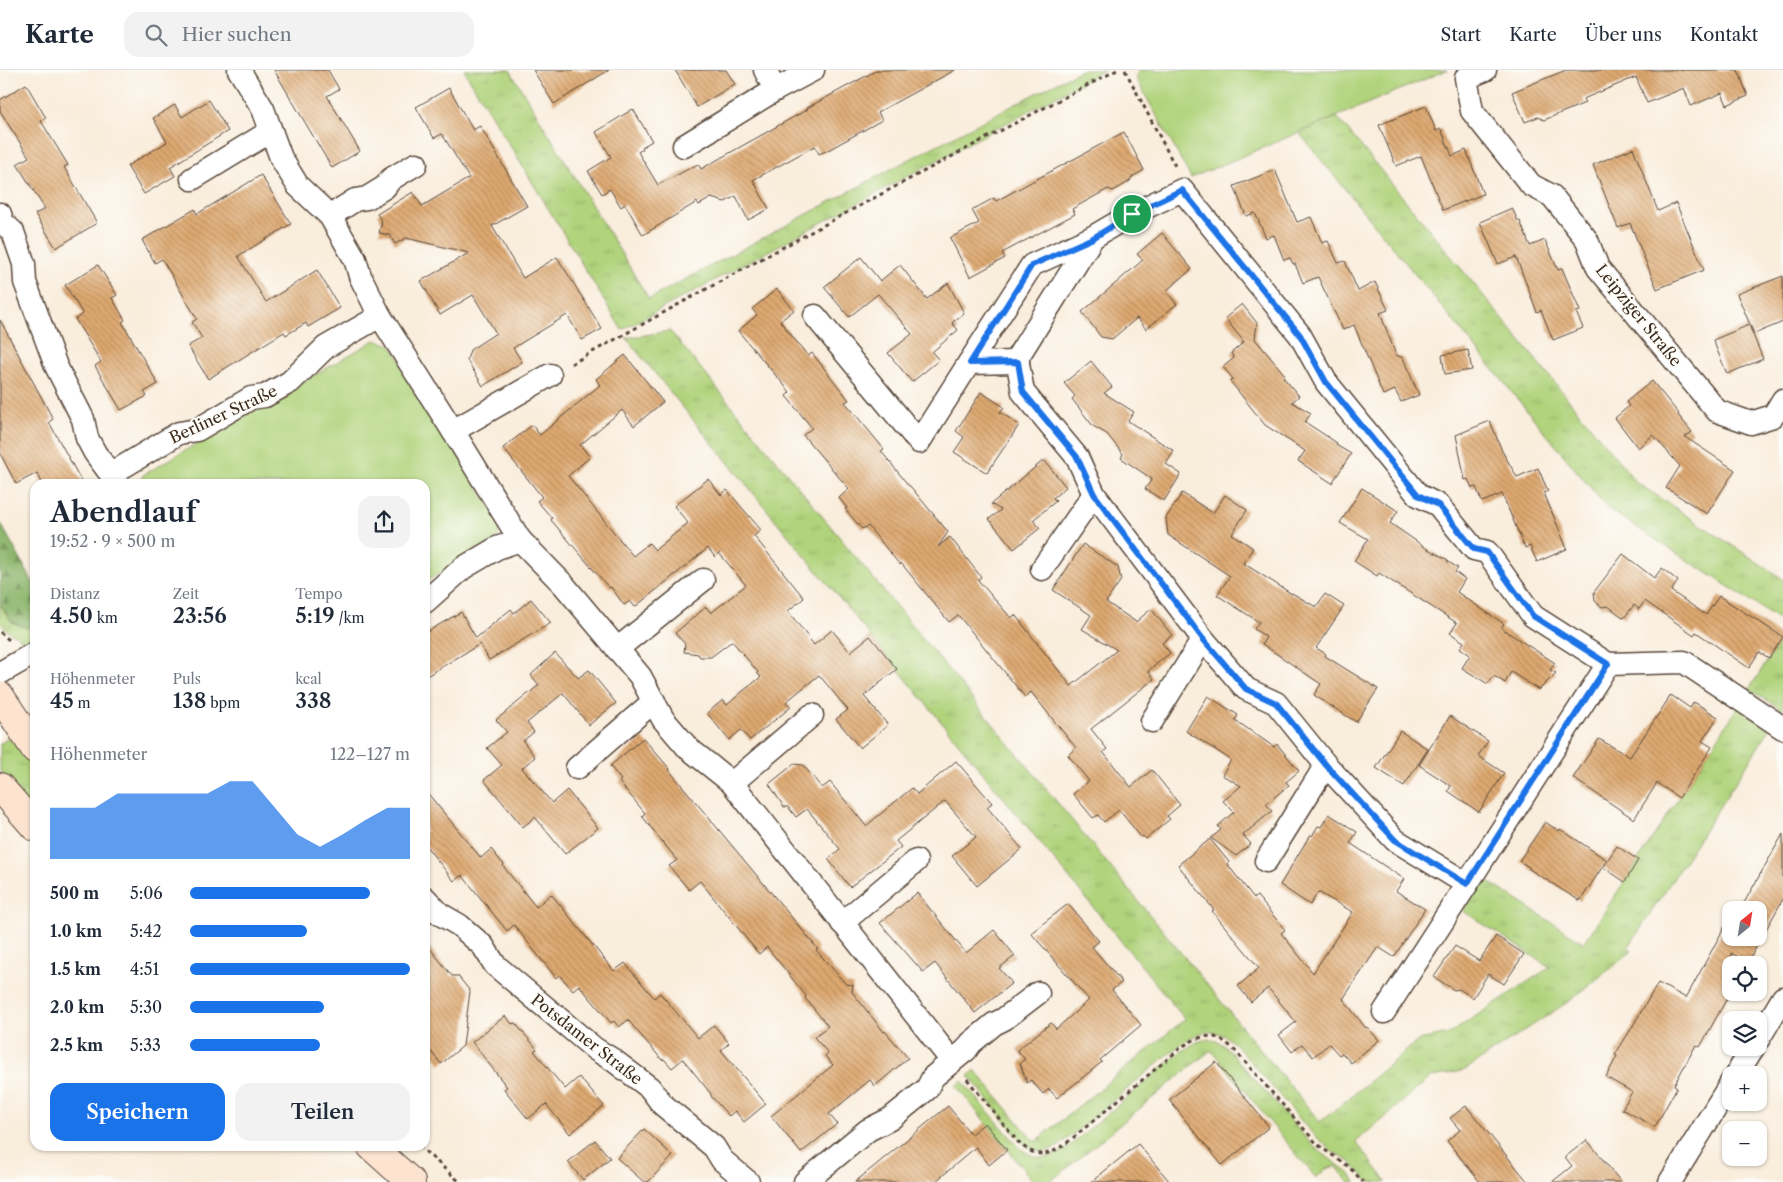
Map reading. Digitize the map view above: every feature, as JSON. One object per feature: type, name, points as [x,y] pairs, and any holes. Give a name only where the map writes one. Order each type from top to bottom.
[{"type":"main road","points":[[0,696],[30,741]]},
{"type":"main road","points":[[0,787],[30,821]]},
{"type":"main road","points":[[377,1151],[411,1182]]},
{"type":"street","points":[[239,70],[263,109],[281,158],[298,186],[330,216],[355,259],[360,276],[380,316],[520,540],[563,584],[640,676],[663,719],[688,748],[732,783],[952,1061]]},
{"type":"street","points":[[765,70],[775,90]]},
{"type":"street","points":[[684,146],[775,90],[813,70]]},
{"type":"street","name":"Leipziger Straße","points":[[1485,70],[1466,78],[1472,111],[1532,185],[1552,196],[1587,240],[1598,268],[1717,411],[1751,423],[1773,416],[1783,400]]},
{"type":"street","points":[[192,179],[271,131]]},
{"type":"street","points":[[330,216],[355,200],[367,198],[385,187],[391,179],[416,164]]},
{"type":"street","points":[[815,316],[918,442],[1032,265],[1093,238],[1132,214],[1182,190],[1300,335],[1326,382],[1418,495],[1438,505],[1474,549],[1487,552],[1533,616],[1608,664],[1684,662],[1783,728]]},
{"type":"street","name":"Berliner Straße","points":[[0,214],[3,223],[12,232],[24,264],[25,282],[56,366],[83,419],[87,438],[94,453],[114,479],[180,433],[197,430],[251,398],[265,396],[290,382],[326,347],[380,316]]},
{"type":"street","points":[[1093,238],[1017,358],[1023,392],[1077,457],[1094,494],[1203,639],[1246,689],[1276,703],[1326,765],[1395,840],[1467,884]]},
{"type":"street","points":[[970,363],[1018,362]]},
{"type":"street","points":[[453,431],[550,375]]},
{"type":"street","points":[[1042,569],[1094,494]]},
{"type":"street","points":[[430,598],[463,568],[497,548],[520,540]]},
{"type":"street","points":[[617,649],[703,580]]},
{"type":"street","points":[[1152,721],[1203,639]]},
{"type":"street","points":[[0,673],[30,656]]},
{"type":"street","points":[[1384,1012],[1608,664]]},
{"type":"street","points":[[577,768],[654,701]]},
{"type":"street","points":[[732,783],[812,715]]},
{"type":"street","points":[[1266,861],[1326,765]]},
{"type":"street","points":[[842,923],[916,861]]},
{"type":"street","name":"Potsdamer Straße","points":[[430,903],[440,914],[459,925],[483,946],[495,965],[530,995],[595,1049],[650,1088],[662,1104],[714,1147],[722,1160],[748,1182]]},
{"type":"street","points":[[806,1182],[868,1130],[890,1119],[920,1095],[927,1089],[933,1077],[966,1050],[971,1043],[1038,992]]},
{"type":"street","points":[[1767,1025],[1783,998]]},
{"type":"street","points":[[1670,1182],[1722,1098]]},
{"type":"path","points":[[550,375],[738,271],[1010,125],[1117,70]]},
{"type":"path","points":[[1125,70],[1176,168],[1182,190]]},
{"type":"path","points":[[952,1061],[1026,1150],[1037,1154],[1049,1154],[1068,1142],[1183,1046],[1201,1036],[1218,1037],[1229,1044],[1318,1145],[1349,1167],[1363,1182]]},
{"type":"path","points":[[424,1151],[460,1182]]},
{"type":"green space","points":[[464,70],[510,70],[649,299],[1081,70],[1105,70],[622,330]]},
{"type":"green space","points":[[1139,70],[1447,70],[1191,178],[1137,80],[1136,76]]},
{"type":"green space","points":[[1337,117],[1636,482],[1783,579],[1783,622],[1607,508],[1299,133]]},
{"type":"green space","points":[[670,331],[1320,1122],[1419,1040],[1449,1034],[1550,967],[1463,911],[1484,879],[1584,943],[1738,707],[1770,729],[1628,948],[1632,951],[1571,1000],[1465,1070],[1430,1078],[1356,1142],[1387,1182],[1369,1182],[1350,1162],[1332,1151],[1311,1132],[1237,1046],[1221,1034],[1213,1032],[1199,1034],[1175,1049],[1060,1145],[1050,1150],[1036,1151],[1022,1142],[969,1076],[975,1070],[1035,1142],[1185,1019],[626,338]]},
{"type":"green space","points":[[375,340],[391,345],[501,525],[497,539],[430,579],[430,479],[142,479],[143,475]]},
{"type":"green space","points":[[0,522],[30,577],[30,626],[27,628],[12,622],[0,604]]},
{"type":"green space","points":[[0,604],[12,622],[27,628],[30,626],[30,644],[25,646],[19,637],[9,632],[0,623]]},
{"type":"green space","points":[[1783,637],[1783,708],[1782,710],[1749,689]]},
{"type":"green space","points":[[14,734],[30,759],[30,807],[0,771],[0,744]]},
{"type":"green space","points":[[1207,1039],[1214,1040],[1225,1046],[1314,1147],[1349,1173],[1356,1182],[1349,1182],[1336,1166],[1326,1169],[1316,1178],[1211,1050],[1050,1182],[1034,1182],[956,1086],[962,1081],[1020,1148],[1038,1157],[1049,1157],[1067,1148],[1182,1051],[1197,1042]]},
{"type":"building","points":[[274,70],[328,70],[339,89],[327,96],[360,151],[332,168]]},
{"type":"building","points":[[533,70],[609,70],[554,104]]},
{"type":"building","points":[[675,70],[726,70],[735,84],[697,107]]},
{"type":"building","points":[[877,70],[955,70],[878,112],[882,120],[830,149],[819,154],[815,146],[753,180],[769,209],[748,220],[736,196],[725,202],[711,198],[699,205],[697,202],[643,235],[625,204],[621,207],[610,189],[602,194],[588,171],[611,157],[596,132],[633,109],[652,141],[638,152],[658,185],[698,164],[701,169]]},
{"type":"building","points":[[1566,70],[1738,70],[1748,96],[1727,105],[1722,93],[1691,106],[1684,88],[1647,103],[1636,77],[1583,99],[1585,103],[1544,120],[1538,117],[1525,122],[1512,92]]},
{"type":"building","points":[[26,84],[46,118],[41,121],[68,165],[64,167],[97,223],[56,248],[35,214],[45,209],[17,164],[29,157],[0,111],[0,100]]},
{"type":"building","points":[[449,88],[473,130],[480,126],[527,206],[492,226],[523,278],[557,257],[602,329],[582,340],[567,315],[513,348],[522,362],[483,386],[467,360],[470,350],[496,333],[473,295],[440,315],[421,281],[469,253],[406,238],[395,244],[390,235],[379,233],[382,222],[377,214],[413,192],[422,206],[469,178],[442,134],[434,138],[416,107]]},
{"type":"building","points":[[209,100],[228,131],[170,167],[175,176],[144,194],[127,166],[167,142],[153,118],[175,105],[182,117]]},
{"type":"building","points":[[1426,106],[1436,131],[1441,129],[1452,156],[1466,150],[1483,194],[1443,210],[1421,156],[1396,166],[1379,125]]},
{"type":"building","points":[[1124,132],[1144,170],[1113,191],[1108,189],[1072,209],[1075,214],[1002,253],[1005,258],[970,277],[950,238],[979,223],[972,210],[994,198],[996,201]]},
{"type":"building","points":[[1633,148],[1658,211],[1676,203],[1704,270],[1657,289],[1630,223],[1618,228],[1593,165]]},
{"type":"building","points":[[1275,170],[1297,222],[1311,217],[1322,243],[1328,241],[1338,263],[1345,261],[1358,291],[1375,282],[1388,310],[1380,313],[1396,355],[1403,358],[1419,395],[1401,402],[1395,390],[1383,395],[1354,325],[1343,330],[1318,277],[1303,283],[1295,264],[1293,264],[1290,258],[1284,260],[1274,235],[1266,238],[1255,213],[1246,216],[1234,186]]},
{"type":"building","points":[[261,175],[291,224],[238,256],[266,302],[317,270],[340,308],[308,327],[306,323],[286,335],[284,332],[208,379],[188,346],[202,338],[192,322],[197,319],[162,259],[155,263],[142,240],[195,209],[197,214]]},
{"type":"building","points":[[1512,208],[1518,221],[1520,221],[1530,246],[1545,240],[1558,270],[1562,268],[1580,311],[1576,312],[1583,328],[1553,340],[1541,310],[1537,312],[1516,257],[1498,264],[1480,222]]},
{"type":"building","points":[[1162,233],[1192,269],[1166,291],[1177,304],[1146,329],[1137,318],[1112,339],[1101,337],[1082,312],[1143,260],[1137,254]]},
{"type":"building","points":[[861,257],[880,281],[900,265],[927,299],[948,283],[964,313],[952,323],[958,330],[932,352],[939,360],[912,382],[888,353],[912,334],[878,294],[849,317],[824,287]]},
{"type":"building","points":[[98,265],[117,295],[112,298],[125,320],[122,322],[158,384],[144,392],[147,396],[121,410],[95,366],[101,362],[75,319],[83,314],[65,285]]},
{"type":"building","points":[[1783,276],[1783,322],[1754,334],[1737,294]]},
{"type":"building","points":[[777,289],[794,310],[780,321],[808,356],[812,353],[849,400],[845,402],[884,449],[881,451],[948,532],[938,547],[950,537],[981,577],[978,580],[1011,618],[1015,615],[1071,686],[1117,650],[1082,629],[1091,615],[1053,590],[1083,544],[1118,567],[1121,580],[1106,602],[1136,622],[1151,609],[1172,635],[1162,643],[1170,653],[1148,671],[1154,679],[1091,729],[1107,749],[1103,752],[1131,787],[1152,770],[1180,805],[1167,816],[1170,819],[1146,839],[1143,836],[1141,837],[1119,810],[1104,822],[1098,815],[1093,818],[1073,794],[1089,781],[1068,755],[1076,748],[1031,692],[1025,697],[958,615],[949,622],[868,526],[862,529],[845,509],[847,508],[839,498],[849,489],[803,435],[812,428],[786,396],[790,392],[738,331],[757,315],[752,309]]},
{"type":"building","points":[[1242,304],[1257,323],[1255,339],[1285,375],[1283,377],[1299,396],[1292,402],[1311,413],[1305,422],[1351,454],[1332,483],[1298,461],[1305,451],[1265,425],[1230,381],[1233,379],[1223,367],[1234,358],[1231,353],[1244,342],[1225,318]]},
{"type":"building","points":[[0,320],[53,419],[49,422],[80,479],[40,479],[37,473],[16,484],[0,453]]},
{"type":"building","points":[[1749,325],[1763,359],[1727,374],[1713,340]]},
{"type":"building","points":[[1468,350],[1472,370],[1445,374],[1442,355]]},
{"type":"building","points":[[625,355],[663,402],[634,426],[622,410],[580,445],[590,457],[568,476],[633,556],[649,543],[655,550],[688,523],[674,506],[708,479],[721,495],[727,490],[761,530],[754,536],[804,598],[788,611],[814,645],[832,630],[850,652],[870,636],[897,669],[864,696],[888,725],[860,748],[836,719],[848,710],[819,675],[786,702],[791,707],[750,740],[741,730],[729,740],[707,713],[723,700],[727,705],[761,677],[732,641],[711,657],[700,657],[698,654],[684,652],[685,644],[675,633],[706,607],[711,613],[746,585],[719,553],[715,557],[708,548],[635,607],[630,601],[624,605],[611,587],[609,588],[551,520],[552,518],[537,501],[542,497],[503,448],[532,425],[540,435],[600,385],[596,379]]},
{"type":"building","points":[[1091,361],[1112,387],[1104,393],[1134,412],[1128,421],[1174,451],[1166,464],[1181,474],[1164,501],[1145,489],[1152,479],[1121,458],[1123,454],[1107,434],[1093,426],[1072,399],[1075,396],[1064,383]]},
{"type":"building","points":[[1652,381],[1692,432],[1685,437],[1735,470],[1707,514],[1666,488],[1680,466],[1653,435],[1638,448],[1615,418],[1629,406],[1626,402]]},
{"type":"building","points":[[981,392],[1004,407],[1000,412],[1019,425],[987,473],[954,452],[964,437],[956,431]]},
{"type":"building","points":[[1490,421],[1502,451],[1517,477],[1538,468],[1548,491],[1544,493],[1567,549],[1537,562],[1530,546],[1525,548],[1502,494],[1482,502],[1476,487],[1472,488],[1468,479],[1465,480],[1456,435]]},
{"type":"building","points":[[1044,460],[1066,487],[1053,498],[1056,501],[1033,520],[1040,528],[1014,549],[989,519],[1001,510],[991,504]]},
{"type":"building","points":[[1362,488],[1398,511],[1390,523],[1458,568],[1455,572],[1465,579],[1457,592],[1504,624],[1501,628],[1555,663],[1550,670],[1556,673],[1539,690],[1511,672],[1505,683],[1494,676],[1488,684],[1462,668],[1470,655],[1460,648],[1464,642],[1450,633],[1457,623],[1379,573],[1377,576],[1354,561],[1368,539],[1340,523]]},
{"type":"building","points":[[1182,493],[1213,513],[1225,495],[1247,510],[1232,534],[1253,548],[1243,563],[1316,607],[1325,594],[1344,606],[1316,648],[1326,654],[1325,656],[1378,689],[1356,722],[1314,695],[1321,684],[1262,644],[1266,637],[1254,629],[1259,622],[1217,595],[1230,576],[1168,535],[1166,518]]},
{"type":"building","points":[[1623,554],[1654,578],[1662,568],[1678,581],[1671,591],[1706,615],[1719,596],[1783,637],[1769,658],[1759,652],[1749,668],[1696,632],[1694,635],[1645,601],[1639,609],[1634,605],[1624,618],[1608,606],[1602,607],[1595,601],[1594,592]]},
{"type":"building","points":[[531,599],[551,623],[489,660],[480,644],[430,674],[430,630],[461,612],[476,638],[511,609],[514,613]]},
{"type":"building","points":[[555,653],[578,678],[589,670],[616,703],[589,725],[563,693],[527,723],[534,732],[523,741],[535,757],[522,768],[552,803],[567,790],[598,828],[565,854],[535,817],[523,827],[484,780],[502,765],[487,748],[507,732],[496,720],[539,685],[531,675]]},
{"type":"building","points":[[1671,695],[1690,708],[1694,702],[1718,717],[1702,741],[1712,747],[1679,798],[1657,783],[1634,819],[1573,778],[1599,739],[1630,757]]},
{"type":"building","points":[[1208,696],[1238,715],[1235,720],[1274,747],[1277,744],[1299,771],[1286,782],[1289,785],[1266,804],[1272,811],[1243,835],[1251,844],[1236,856],[1211,838],[1221,830],[1218,826],[1234,812],[1223,801],[1241,786],[1222,775],[1231,760],[1186,731]]},
{"type":"building","points":[[1450,716],[1488,741],[1478,756],[1504,773],[1479,812],[1448,791],[1451,786],[1419,765]]},
{"type":"building","points":[[1400,731],[1428,749],[1404,786],[1376,768]]},
{"type":"building","points":[[643,738],[818,949],[816,950],[846,984],[853,985],[852,992],[908,1058],[875,1086],[870,1080],[829,1114],[837,1124],[801,1153],[771,1116],[833,1065],[825,1056],[828,1053],[814,1037],[828,1026],[767,947],[759,954],[700,881],[689,890],[669,866],[677,860],[642,816],[645,813],[619,782],[621,780],[610,766]]},
{"type":"building","points":[[956,761],[992,803],[987,807],[1022,849],[977,886],[952,856],[976,837],[945,801],[896,841],[901,847],[850,887],[828,859],[840,849],[807,809],[796,817],[788,807],[784,807],[769,784],[794,764],[803,765],[822,788],[830,782],[866,826],[912,788],[917,794]]},
{"type":"building","points":[[430,796],[481,858],[491,849],[536,907],[551,894],[614,971],[625,963],[654,998],[660,993],[698,1038],[714,1025],[729,1043],[721,1050],[766,1104],[744,1122],[735,1111],[729,1116],[683,1059],[672,1068],[664,1059],[662,1060],[628,1020],[619,1027],[614,1021],[611,1023],[579,985],[573,990],[559,975],[556,978],[514,925],[507,931],[462,875],[454,881],[430,851]]},
{"type":"building","points":[[1329,814],[1357,832],[1350,843],[1404,879],[1396,891],[1425,909],[1394,957],[1378,947],[1343,999],[1365,1027],[1379,1040],[1351,1063],[1342,1053],[1339,1055],[1329,1044],[1313,1057],[1302,1044],[1292,1052],[1279,1035],[1296,1022],[1268,988],[1251,1002],[1238,986],[1259,968],[1212,911],[1214,910],[1178,865],[1210,839],[1254,898],[1257,896],[1285,930],[1281,933],[1313,973],[1353,912],[1318,892],[1310,905],[1280,885],[1310,835],[1312,836],[1318,826],[1321,827]]},
{"type":"building","points":[[1545,822],[1559,831],[1560,829],[1607,860],[1580,901],[1519,861]]},
{"type":"building","points":[[1783,834],[1783,899],[1768,926],[1768,901],[1745,901]]},
{"type":"building","points":[[1617,846],[1638,860],[1625,882],[1603,867]]},
{"type":"building","points":[[917,893],[966,953],[994,930],[1015,956],[999,968],[1012,983],[975,1013],[935,963],[923,972],[880,923]]},
{"type":"building","points":[[1068,904],[1099,941],[1092,947],[1122,982],[1112,990],[1141,1025],[1100,1060],[1102,1062],[1057,1098],[1049,1089],[1043,1094],[1031,1080],[1027,1083],[1020,1063],[1025,1059],[1017,1050],[1051,1023],[1056,1029],[1089,1000],[1031,933]]},
{"type":"building","points":[[1722,932],[1722,946],[1757,946],[1751,956],[1737,956],[1731,953],[1731,956],[1722,956],[1722,1001],[1725,1001],[1700,1047],[1696,1045],[1674,1085],[1677,1087],[1655,1127],[1622,1109],[1632,1092],[1606,1077],[1617,1056],[1615,1055],[1658,983],[1686,998]]},
{"type":"building","points":[[1496,936],[1524,954],[1504,984],[1488,974],[1473,998],[1459,989],[1454,990],[1434,977],[1455,946],[1479,961]]},
{"type":"building","points":[[430,948],[452,976],[458,976],[470,991],[463,1046],[441,1064],[430,1050]]},
{"type":"building","points":[[505,1016],[512,1024],[515,1023],[537,1049],[534,1051],[565,1089],[579,1077],[604,1106],[570,1134],[546,1104],[528,1119],[504,1089],[507,1087],[472,1042]]},
{"type":"building","points":[[1216,1062],[1269,1127],[1222,1165],[1169,1100]]},
{"type":"building","points":[[948,1106],[971,1134],[985,1123],[1007,1150],[989,1165],[976,1147],[935,1182],[855,1182]]},
{"type":"building","points":[[1466,1106],[1528,1182],[1480,1182],[1447,1141],[1460,1130],[1450,1118]]},
{"type":"building","points":[[644,1129],[673,1156],[648,1182],[644,1182],[617,1158]]},
{"type":"building","points":[[595,1140],[610,1158],[583,1180],[568,1162]]},
{"type":"building","points":[[1587,1140],[1621,1182],[1552,1182],[1572,1166],[1565,1157]]},
{"type":"building","points":[[1138,1144],[1170,1182],[1091,1182]]},
{"type":"route","points":[[1182,190],[1300,335],[1326,382],[1418,495],[1438,505],[1474,549],[1487,552],[1533,616],[1608,664],[1467,884],[1395,840],[1326,765],[1276,703],[1246,689],[1203,639],[1094,494],[1077,457],[1023,392],[1018,362],[970,363],[1032,265],[1093,238],[1132,214],[1182,190]]}]
